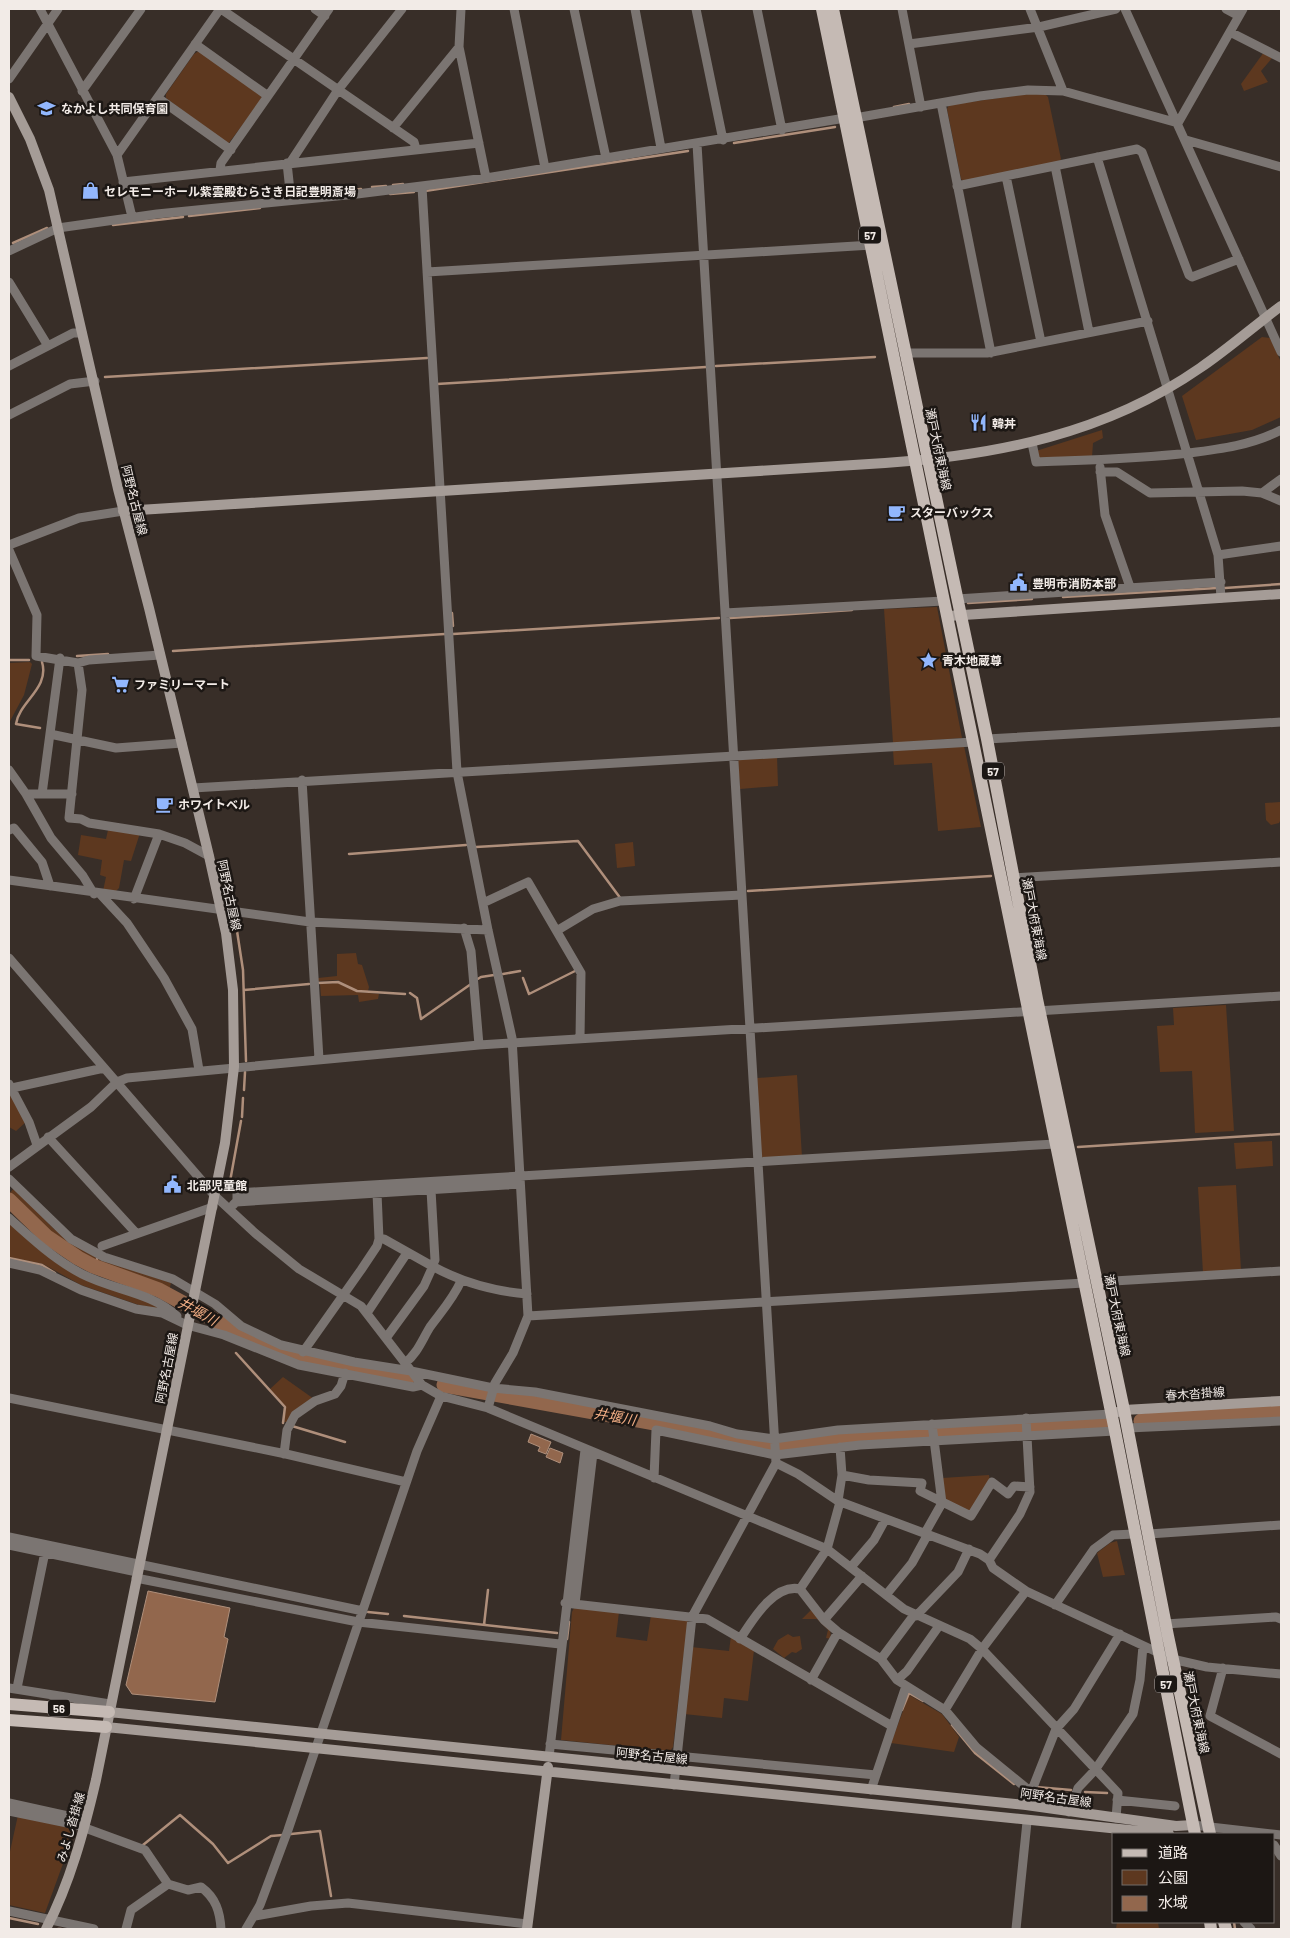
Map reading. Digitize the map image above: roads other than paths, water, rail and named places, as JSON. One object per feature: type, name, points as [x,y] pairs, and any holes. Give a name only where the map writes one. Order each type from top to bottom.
[{"type":"main road","name":"瀬戸大府東海線","points":[[822,9],[850,118],[905,352],[943,601],[954,615],[987,739],[1013,878],[1055,1144],[1115,1430],[1134,1534],[1160,1653],[1194,1830]]},
{"type":"main road","name":"瀬戸大府東海線","points":[[833,9],[872,245],[921,460],[957,599],[954,615],[974,742],[1097,1282],[1128,1428],[1172,1659],[1204,1812],[1210,1830]]},
{"type":"main road","name":"阿野名古屋線","points":[[9,97],[30,139],[45,178],[58,228],[95,381],[123,511],[182,743],[222,911],[233,990],[234,1067],[225,1143],[216,1196],[188,1323],[106,1728],[803,1797],[1027,1822],[1157,1833]]},
{"type":"main road","points":[[123,511],[921,460],[968,455],[1032,444],[1119,412],[1168,388],[1199,369],[1280,308]]},
{"type":"main road","points":[[954,615],[1281,594]]},
{"type":"main road","name":"春木沓掛線","points":[[1111,1414],[1124,1410],[1281,1401]]},
{"type":"main road","name":"56","points":[[9,1704],[109,1708]]},
{"type":"main road","name":"阿野名古屋線","points":[[109,1708],[320,1733],[1026,1805],[1194,1830]]},
{"type":"main road","name":"56","points":[[9,1720],[106,1728]]},
{"type":"main road","name":"みよし沓掛線","points":[[49,1924],[85,1824],[106,1728]]},
{"type":"main road","points":[[527,1926],[549,1757]]},
{"type":"street","points":[[40,9],[117,155],[132,217]]},
{"type":"street","points":[[9,79],[58,9]]},
{"type":"street","points":[[82,91],[140,9]]},
{"type":"street","points":[[117,155],[220,9],[414,142],[416,149]]},
{"type":"street","points":[[220,170],[221,163],[327,12],[315,9]]},
{"type":"street","points":[[291,200],[288,163],[338,90],[402,9]]},
{"type":"street","points":[[461,9],[459,47],[486,178]]},
{"type":"street","points":[[514,9],[545,168]]},
{"type":"street","points":[[574,9],[606,158]]},
{"type":"street","points":[[635,9],[662,148]]},
{"type":"street","points":[[696,9],[722,140]]},
{"type":"street","points":[[757,9],[782,130]]},
{"type":"street","points":[[902,9],[921,107]]},
{"type":"street","points":[[1030,9],[1063,91]]},
{"type":"street","points":[[909,44],[1038,27],[1116,9]]},
{"type":"street","points":[[1126,9],[1281,352]]},
{"type":"street","points":[[1178,123],[1241,12],[1226,9]]},
{"type":"street","points":[[1230,32],[1281,58]]},
{"type":"street","points":[[196,44],[268,96]]},
{"type":"street","points":[[393,128],[459,47]]},
{"type":"street","points":[[10,249],[58,228],[132,217],[486,178],[1028,90],[1063,91],[1178,123]]},
{"type":"street","points":[[158,98],[231,150]]},
{"type":"street","points":[[941,103],[991,353]]},
{"type":"street","points":[[1186,140],[1281,167]]},
{"type":"street","points":[[123,182],[479,143]]},
{"type":"street","points":[[674,1785],[692,1617],[748,1516],[775,1457],[697,144]]},
{"type":"street","points":[[957,186],[1137,149],[1142,152],[1189,275],[1192,276],[1239,258]]},
{"type":"street","points":[[1097,157],[1218,555],[1221,598]]},
{"type":"street","points":[[1055,166],[1089,332]]},
{"type":"street","points":[[1006,176],[1041,342]]},
{"type":"street","points":[[422,186],[457,772],[512,1043],[528,1316],[513,1353],[491,1397]]},
{"type":"street","points":[[427,272],[872,245]]},
{"type":"street","points":[[10,287],[48,346]]},
{"type":"street","points":[[905,352],[927,354],[991,353],[1089,332],[1148,322]]},
{"type":"street","points":[[9,366],[73,333],[82,333]]},
{"type":"street","points":[[9,415],[70,384],[95,381]]},
{"type":"street","points":[[1032,444],[1036,462],[1150,458],[1230,448],[1267,438],[1281,430]]},
{"type":"street","points":[[1099,460],[1105,515],[1130,587]]},
{"type":"street","points":[[1100,472],[1117,472],[1150,493],[1262,493],[1281,501]]},
{"type":"street","points":[[1262,493],[1281,479]]},
{"type":"street","points":[[9,545],[79,518],[123,511]]},
{"type":"street","points":[[1218,555],[1281,546]]},
{"type":"street","points":[[9,550],[36,615],[36,656],[60,658],[78,663],[89,660],[160,655]]},
{"type":"street","points":[[957,599],[1221,582]]},
{"type":"street","points":[[1042,593],[1043,609]]},
{"type":"street","points":[[725,613],[943,601]]},
{"type":"street","points":[[42,794],[60,658]]},
{"type":"street","points":[[78,663],[82,690],[69,818],[159,834],[185,843],[209,856]]},
{"type":"street","points":[[987,739],[1281,722]]},
{"type":"street","points":[[50,734],[116,748],[182,743]]},
{"type":"street","points":[[193,788],[302,780],[974,742]]},
{"type":"street","points":[[9,770],[26,794],[51,838],[98,894],[127,923],[164,978],[192,1029],[199,1070]]},
{"type":"street","points":[[302,780],[319,1059]]},
{"type":"street","points":[[26,794],[72,794]]},
{"type":"street","points":[[9,830],[14,828],[42,862],[50,886]]},
{"type":"street","points":[[134,899],[159,834]]},
{"type":"street","points":[[1013,878],[1281,862]]},
{"type":"street","points":[[9,880],[98,894],[310,922],[488,930]]},
{"type":"street","points":[[483,903],[528,882],[558,930],[581,973],[580,1038]]},
{"type":"street","points":[[558,930],[593,909],[620,902],[742,895]]},
{"type":"street","points":[[464,928],[471,950],[479,1044]]},
{"type":"street","points":[[9,958],[216,1196],[270,1247],[299,1270],[360,1306],[422,1385],[441,1396],[491,1397],[535,1392],[710,1426],[737,1434],[774,1439],[838,1430],[1090,1417],[1111,1414]]},
{"type":"street","points":[[9,1167],[91,1107],[117,1082],[127,1078],[479,1044],[1281,996]]},
{"type":"street","points":[[37,1145],[29,1122],[10,1086],[104,1068]]},
{"type":"street","points":[[48,1137],[136,1233]]},
{"type":"street","points":[[230,1209],[237,1202],[431,1190],[520,1180],[758,1161],[1055,1144]]},
{"type":"street","points":[[9,1179],[71,1239],[104,1257],[173,1279],[215,1304],[241,1326],[273,1342],[303,1352],[354,1362],[408,1367],[491,1397],[589,1451],[827,1549],[915,1616],[970,1639],[982,1649],[1118,1793],[1116,1818]]},
{"type":"street","points":[[237,1202],[237,1193],[520,1180]]},
{"type":"street","points":[[386,1338],[424,1286],[435,1260],[431,1190]]},
{"type":"street","points":[[303,1352],[377,1246],[379,1239],[377,1193]]},
{"type":"street","points":[[102,1246],[213,1206]]},
{"type":"street","points":[[9,1218],[58,1260],[82,1274],[158,1302],[188,1323]]},
{"type":"street","points":[[379,1239],[384,1239],[461,1281],[482,1287],[486,1286],[504,1293],[526,1294]]},
{"type":"street","points":[[367,1313],[407,1253]]},
{"type":"street","points":[[9,1264],[40,1270],[81,1290],[136,1309],[154,1310],[299,1365],[413,1387],[422,1385]]},
{"type":"street","points":[[1097,1282],[1281,1271]]},
{"type":"street","points":[[408,1367],[430,1327],[449,1304],[461,1281]]},
{"type":"street","points":[[528,1316],[1084,1283]]},
{"type":"street","points":[[284,1454],[287,1430],[295,1415],[315,1401],[335,1394],[341,1386],[345,1374]]},
{"type":"street","points":[[246,1929],[255,1916],[288,1830],[417,1450],[441,1396]]},
{"type":"street","points":[[9,1398],[284,1454],[406,1482]]},
{"type":"street","points":[[989,1560],[1020,1514],[1030,1492],[1026,1419]]},
{"type":"street","points":[[1128,1428],[1281,1421]]},
{"type":"street","points":[[886,1595],[912,1564],[942,1503],[932,1425]]},
{"type":"street","points":[[654,1478],[656,1430],[775,1457],[840,1447],[933,1439],[1115,1430]]},
{"type":"street","points":[[800,1589],[827,1549],[839,1502],[842,1475],[840,1447]]},
{"type":"street","points":[[549,1757],[560,1644],[570,1604],[589,1451]]},
{"type":"street","points":[[775,1457],[839,1502],[969,1550],[989,1560],[993,1568],[1026,1591],[1172,1659],[1223,1668],[1281,1674]]},
{"type":"street","points":[[842,1475],[869,1480],[922,1483],[920,1491],[971,1516],[992,1482],[1008,1494],[1014,1486],[1030,1487]]},
{"type":"street","points":[[851,1567],[874,1540],[885,1520]]},
{"type":"street","points":[[1149,1534],[1281,1525]]},
{"type":"street","points":[[1055,1605],[1094,1549],[1113,1535],[1134,1534]]},
{"type":"street","points":[[9,1537],[137,1571],[363,1610]]},
{"type":"street","points":[[9,1545],[137,1571],[358,1622],[560,1644]]},
{"type":"street","points":[[881,1659],[915,1616],[958,1572],[969,1550]]},
{"type":"street","points":[[45,1552],[13,1688],[109,1708]]},
{"type":"street","points":[[824,1620],[862,1576]]},
{"type":"street","points":[[740,1639],[761,1608],[770,1600],[788,1589],[800,1589]]},
{"type":"street","points":[[800,1589],[824,1620],[838,1632],[881,1659],[897,1680],[945,1710],[976,1747],[1030,1792]]},
{"type":"street","points":[[945,1710],[982,1649],[1026,1591]]},
{"type":"street","points":[[570,1604],[707,1619],[892,1726]]},
{"type":"street","points":[[1165,1624],[1281,1619]]},
{"type":"street","points":[[897,1680],[907,1671],[939,1626]]},
{"type":"street","points":[[811,1680],[838,1632]]},
{"type":"street","points":[[1026,1805],[1056,1729],[1074,1709],[1120,1634]]},
{"type":"street","points":[[1069,1812],[1078,1788],[1095,1770],[1133,1714],[1140,1680],[1143,1646]]},
{"type":"street","points":[[1223,1668],[1210,1716],[1281,1754]]},
{"type":"street","points":[[871,1790],[906,1686]]},
{"type":"street","points":[[550,1744],[876,1774]]},
{"type":"street","points":[[1117,1800],[1174,1806]]},
{"type":"street","points":[[9,1803],[85,1824],[145,1850],[168,1884],[178,1889],[201,1888],[209,1893],[218,1910],[221,1929]]},
{"type":"street","points":[[9,1811],[85,1824]]},
{"type":"street","points":[[1016,1929],[1027,1822]]},
{"type":"street","points":[[1194,1830],[1253,1833]]},
{"type":"street","points":[[126,1929],[131,1910],[168,1884]]},
{"type":"street","points":[[255,1916],[311,1906],[348,1903],[527,1926]]},
{"type":"street","points":[[9,1911],[49,1924],[94,1929]]},
{"type":"water","points":[[531,1434],[551,1442],[546,1454],[538,1451],[540,1447],[528,1442]]},
{"type":"water","points":[[550,1448],[563,1453],[560,1463],[546,1457]]},
{"type":"water","points":[[148,1591],[230,1608],[224,1637],[228,1639],[215,1702],[132,1694],[126,1685]]},
{"type":"waterway","points":[[894,107],[909,104]]},
{"type":"waterway","points":[[734,143],[835,127]]},
{"type":"waterway","points":[[425,191],[688,151]]},
{"type":"waterway","points":[[393,185],[403,184]]},
{"type":"waterway","points":[[372,187],[386,186]]},
{"type":"waterway","points":[[339,191],[361,189]]},
{"type":"waterway","points":[[307,195],[328,192]]},
{"type":"waterway","points":[[390,194],[414,192]]},
{"type":"waterway","points":[[189,216],[260,208]]},
{"type":"waterway","points":[[113,225],[183,217]]},
{"type":"waterway","points":[[13,243],[47,228]]},
{"type":"waterway","points":[[716,366],[875,357]]},
{"type":"waterway","points":[[105,377],[427,358]]},
{"type":"waterway","points":[[437,384],[706,367]]},
{"type":"waterway","points":[[1225,588],[1281,584]]},
{"type":"waterway","points":[[1063,597],[1217,588]]},
{"type":"waterway","points":[[968,603],[1032,599]]},
{"type":"waterway","points":[[730,618],[852,610]]},
{"type":"waterway","points":[[452,613],[453,626]]},
{"type":"waterway","points":[[453,634],[719,618]]},
{"type":"waterway","points":[[173,651],[445,634]]},
{"type":"waterway","points":[[77,656],[108,654]]},
{"type":"waterway","points":[[9,660],[29,660]]},
{"type":"waterway","points":[[40,728],[16,724],[22,709],[42,680],[42,662]]},
{"type":"waterway","points":[[476,847],[578,841],[621,899]]},
{"type":"waterway","points":[[349,854],[466,845]]},
{"type":"waterway","points":[[748,891],[991,876]]},
{"type":"waterway","points":[[235,918],[243,970],[246,1061]]},
{"type":"waterway","points":[[503,974],[520,971]]},
{"type":"waterway","points":[[523,978],[529,994],[575,971]]},
{"type":"waterway","points":[[476,980],[481,977],[494,975]]},
{"type":"waterway","points":[[317,983],[338,982],[357,991],[405,994]]},
{"type":"waterway","points":[[244,990],[309,984]]},
{"type":"waterway","points":[[410,993],[417,998],[421,1019],[471,984]]},
{"type":"waterway","points":[[244,1090],[245,1072]]},
{"type":"waterway","points":[[242,1117],[243,1098]]},
{"type":"waterway","points":[[229,1187],[241,1121]]},
{"type":"waterway","points":[[1078,1147],[1281,1134]]},
{"type":"waterway","name":"井堰川","points":[[9,1200],[47,1237],[78,1258],[93,1266],[159,1290],[253,1341],[306,1360],[407,1379]]},
{"type":"waterway","points":[[9,1258],[42,1265],[55,1273]]},
{"type":"waterway","name":"井堰川","points":[[93,1266],[97,1259]]},
{"type":"waterway","points":[[236,1353],[285,1407],[283,1423]]},
{"type":"waterway","name":"井堰川","points":[[444,1385],[655,1423],[755,1446],[785,1447],[864,1436],[1103,1423]]},
{"type":"waterway","points":[[1141,1421],[1281,1412]]},
{"type":"waterway","points":[[292,1426],[345,1442]]},
{"type":"waterway","points":[[484,1625],[488,1590]]},
{"type":"waterway","points":[[368,1612],[388,1614]]},
{"type":"waterway","points":[[404,1616],[557,1633]]},
{"type":"waterway","points":[[567,1639],[569,1622]]},
{"type":"waterway","points":[[902,1710],[909,1693],[923,1701]]},
{"type":"waterway","points":[[952,1725],[975,1753],[1014,1784]]},
{"type":"waterway","points":[[1036,1787],[1071,1790]]},
{"type":"waterway","points":[[1085,1792],[1107,1793]]},
{"type":"waterway","points":[[143,1845],[180,1815],[213,1844],[228,1863],[271,1836],[283,1835]]},
{"type":"waterway","points":[[291,1834],[320,1831],[331,1896]]},
{"type":"waterway","points":[[9,1918],[38,1924]]},
{"type":"waterway","points":[[1234,1923],[1235,1929]]},
{"type":"place","name":"なかよし共同保育園","points":[[47,108]]},
{"type":"place","name":"セレモニーホール紫雲殿むらさき日記豊明斎場","points":[[90,191]]},
{"type":"place","name":"韓丼","points":[[978,423]]},
{"type":"place","name":"スターバックス","points":[[896,512]]},
{"type":"place","name":"豊明市消防本部","points":[[1018,583]]},
{"type":"place","name":"青木地蔵尊","points":[[928,660]]},
{"type":"place","name":"ファミリーマート","points":[[120,684]]},
{"type":"place","name":"ホワイトベル","points":[[164,804]]},
{"type":"place","name":"北部児童館","points":[[173,1185]]}]
